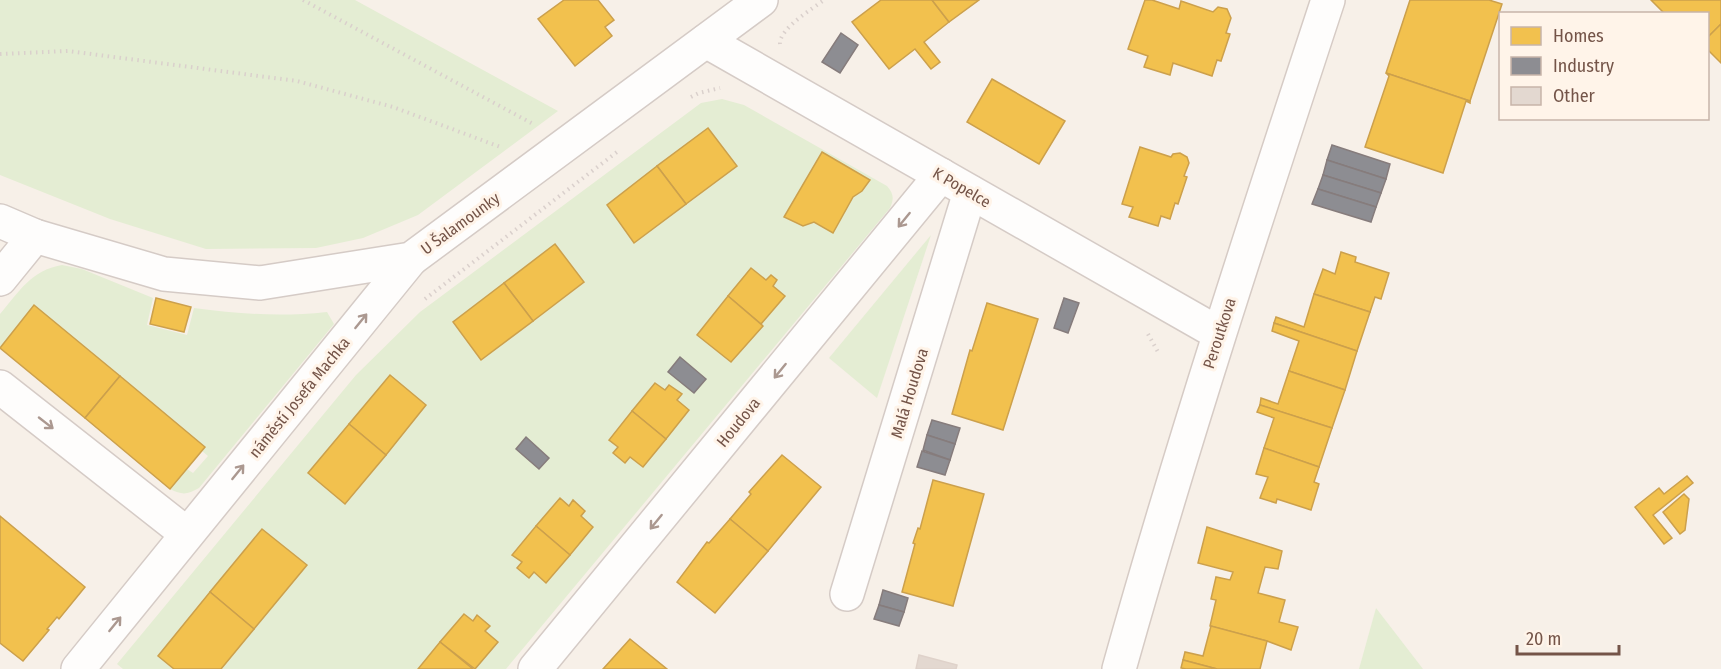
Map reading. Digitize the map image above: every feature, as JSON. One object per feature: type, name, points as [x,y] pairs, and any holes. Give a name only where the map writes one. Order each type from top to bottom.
[{"type":"street","name":"U Šalamounky","points":[[0,221],[35,236],[164,274],[260,283],[411,259],[761,0]]},
{"type":"street","name":"Peroutkova","points":[[1119,669],[1151,552],[1218,333],[1328,0]]},
{"type":"street","name":"K Popelce","points":[[706,41],[1218,333]]},
{"type":"street","name":"Houdova","points":[[535,669],[941,175]]},
{"type":"street","name":"Malá Houdova","points":[[848,594],[970,192]]},
{"type":"street","points":[[0,279],[35,236]]},
{"type":"street","name":"náměstí Josefa Machka","points":[[78,669],[411,259]]},
{"type":"street","points":[[0,387],[188,534]]},
{"type":"path","points":[[303,0],[538,126]]},
{"type":"path","points":[[0,54],[69,51],[297,81],[393,107],[507,150]]},
{"type":"path","points":[[690,98],[699,93]]},
{"type":"path","points":[[418,304],[619,151]]},
{"type":"green space","points":[[0,0],[355,0],[558,111],[418,215],[363,238],[316,248],[206,249],[110,219],[0,175]]},
{"type":"green space","points":[[722,99],[744,105],[887,186],[893,199],[890,208],[506,669],[475,669],[498,642],[485,631],[490,626],[478,616],[473,621],[464,614],[418,669],[221,669],[306,566],[262,529],[158,656],[174,669],[123,669],[117,664],[356,375],[420,312],[701,103]],"holes":[[[708,128],[736,166],[657,166]],[[822,152],[870,180],[862,191],[853,197],[833,232],[814,222],[803,226],[785,216]],[[555,244],[584,283],[481,360],[453,322]],[[751,268],[766,280],[771,275],[777,280],[773,286],[784,296],[761,324],[762,326],[730,362],[698,334]],[[680,357],[706,379],[694,393],[668,371]],[[390,375],[426,405],[345,504],[308,473]],[[655,383],[665,390],[670,385],[681,394],[677,400],[689,411],[643,467],[630,457],[625,463],[618,447],[609,439]],[[526,437],[549,458],[539,469],[516,449]],[[560,498],[569,506],[574,500],[585,510],[581,516],[593,527],[546,582],[534,572],[529,578],[517,568],[522,562],[512,554]]]},
{"type":"green space","points":[[931,235],[877,398],[829,358]]},
{"type":"green space","points":[[62,265],[82,269],[153,298],[147,325],[187,335],[194,308],[260,314],[327,312],[334,324],[199,488],[188,493],[181,493],[170,489],[187,469],[193,473],[208,456],[202,451],[205,447],[34,306],[0,348],[0,314],[26,283],[42,272]]},
{"type":"green space","points":[[1376,608],[1423,669],[1359,669]]},
{"type":"building: Homes","points":[[564,0],[598,0],[614,20],[605,27],[612,36],[575,66],[538,19]]},
{"type":"building: Homes","points":[[881,0],[932,0],[949,22],[924,42],[940,62],[931,69],[915,49],[889,69],[852,22]]},
{"type":"building: Homes","points":[[932,0],[979,0],[949,22]]},
{"type":"building: Homes","points":[[1145,0],[1179,9],[1181,1],[1213,12],[1218,7],[1227,9],[1231,18],[1226,33],[1230,34],[1221,61],[1217,60],[1212,76],[1173,63],[1170,75],[1144,67],[1148,56],[1128,49]]},
{"type":"building: Homes","points":[[1410,0],[1489,0],[1502,4],[1470,101],[1386,73]]},
{"type":"building: Homes","points":[[1651,0],[1721,0],[1721,24],[1709,36],[1709,12],[1663,12]]},
{"type":"building: Homes","points":[[1721,24],[1721,63],[1709,51],[1709,36]]},
{"type":"building: Homes","points":[[1386,73],[1470,101],[1470,103],[1466,101],[1443,173],[1365,147],[1389,76]]},
{"type":"building: Homes","points":[[992,79],[1065,121],[1039,164],[967,122]]},
{"type":"building: Homes","points":[[708,128],[737,166],[686,204],[657,166]]},
{"type":"building: Homes","points":[[1140,147],[1171,157],[1173,154],[1180,153],[1187,157],[1189,163],[1178,204],[1175,203],[1170,219],[1161,216],[1158,226],[1129,217],[1133,207],[1122,204]]},
{"type":"building: Homes","points":[[822,152],[870,180],[862,191],[853,197],[833,233],[814,222],[803,226],[784,217]]},
{"type":"building: Homes","points":[[657,166],[686,204],[634,243],[607,205]]},
{"type":"building: Homes","points":[[555,244],[584,282],[533,321],[504,283]]},
{"type":"building: Homes","points":[[1341,252],[1356,257],[1355,262],[1389,273],[1381,299],[1375,297],[1370,312],[1314,294],[1323,269],[1335,274]]},
{"type":"building: Homes","points":[[751,268],[766,280],[771,275],[777,280],[773,286],[785,296],[761,324],[728,296]]},
{"type":"building: Homes","points":[[504,283],[533,321],[481,360],[453,322]]},
{"type":"building: Homes","points":[[1314,294],[1370,312],[1357,351],[1274,323],[1276,317],[1304,327]]},
{"type":"building: Homes","points":[[728,296],[763,326],[731,362],[697,335]]},
{"type":"building: Homes","points":[[156,298],[191,307],[184,332],[150,324]]},
{"type":"building: Homes","points":[[987,303],[1038,319],[1003,430],[952,414],[970,350],[972,351]]},
{"type":"building: Homes","points":[[34,305],[120,376],[85,418],[0,348]]},
{"type":"building: Homes","points":[[1274,323],[1357,351],[1345,390],[1289,371],[1299,341],[1272,331]]},
{"type":"building: Homes","points":[[1289,371],[1345,390],[1332,428],[1260,405],[1261,398],[1278,404]]},
{"type":"building: Homes","points":[[390,375],[426,405],[386,455],[349,424]]},
{"type":"building: Homes","points":[[120,376],[205,447],[170,489],[85,418]]},
{"type":"building: Homes","points":[[655,383],[665,390],[669,385],[682,394],[677,400],[689,410],[666,439],[632,411]]},
{"type":"building: Homes","points":[[1260,405],[1332,428],[1319,467],[1264,448],[1274,418],[1257,412]]},
{"type":"building: Homes","points":[[632,411],[666,439],[643,467],[630,457],[625,463],[613,453],[618,447],[609,440]]},
{"type":"building: Homes","points":[[349,424],[386,455],[345,504],[308,473]]},
{"type":"building: Homes","points":[[1264,448],[1319,467],[1314,482],[1319,484],[1311,510],[1277,499],[1276,503],[1260,498],[1268,477],[1256,474]]},
{"type":"building: Homes","points":[[782,455],[821,487],[768,551],[730,519],[751,494],[749,492]]},
{"type":"building: Homes","points":[[1687,476],[1693,483],[1653,515],[1672,538],[1664,544],[1635,507],[1659,488],[1664,494]]},
{"type":"building: Homes","points":[[933,480],[984,494],[953,606],[902,592],[915,544],[913,543],[918,528],[920,529]]},
{"type":"building: Homes","points":[[1684,494],[1689,499],[1685,530],[1680,534],[1663,512]]},
{"type":"building: Homes","points":[[560,498],[569,506],[573,500],[585,511],[581,516],[593,527],[570,555],[536,526]]},
{"type":"building: Homes","points":[[0,516],[85,587],[59,619],[57,617],[23,661],[0,643]]},
{"type":"building: Homes","points":[[730,519],[768,551],[715,613],[677,582],[707,542],[709,543]]},
{"type":"building: Homes","points":[[536,526],[570,555],[546,583],[534,572],[529,578],[517,568],[522,562],[512,555]]},
{"type":"building: Homes","points":[[1207,527],[1282,551],[1278,569],[1265,567],[1258,593],[1285,600],[1279,622],[1298,627],[1291,650],[1267,641],[1210,626],[1216,600],[1211,599],[1216,577],[1230,580],[1233,572],[1198,563]]},
{"type":"building: Homes","points":[[262,529],[307,565],[254,629],[210,592]]},
{"type":"building: Homes","points":[[210,592],[254,629],[221,669],[174,669],[158,656]]},
{"type":"building: Homes","points":[[464,614],[473,621],[477,615],[490,626],[485,631],[498,642],[475,669],[440,642]]},
{"type":"building: Homes","points":[[1211,626],[1267,641],[1260,669],[1217,669],[1183,660],[1185,652],[1203,656]]},
{"type":"building: Homes","points":[[630,639],[667,669],[603,669]]},
{"type":"building: Homes","points":[[440,642],[473,669],[418,669]]},
{"type":"building: Homes","points":[[1183,660],[1217,669],[1181,668]]},
{"type":"building: Industry","points":[[841,33],[858,45],[840,73],[822,62]]},
{"type":"building: Industry","points":[[1332,145],[1390,164],[1386,179],[1327,160]]},
{"type":"building: Industry","points":[[1327,160],[1386,179],[1381,193],[1323,175]]},
{"type":"building: Industry","points":[[1323,175],[1381,193],[1376,207],[1318,189]]},
{"type":"building: Industry","points":[[1318,189],[1376,207],[1371,222],[1312,204]]},
{"type":"building: Industry","points":[[1064,298],[1079,303],[1068,333],[1054,328]]},
{"type":"building: Industry","points":[[680,357],[706,379],[694,393],[668,372]]},
{"type":"building: Industry","points":[[932,420],[960,428],[955,444],[927,435]]},
{"type":"building: Industry","points":[[927,435],[955,444],[950,460],[923,450]]},
{"type":"building: Industry","points":[[526,437],[549,458],[539,469],[516,449]]},
{"type":"building: Industry","points":[[922,451],[950,460],[945,475],[917,467]]},
{"type":"building: Industry","points":[[883,590],[908,598],[904,612],[879,605]]},
{"type":"building: Industry","points":[[879,605],[904,612],[899,626],[874,619]]},
{"type":"building: Other","points":[[919,655],[957,665],[956,669],[916,669]]}]
